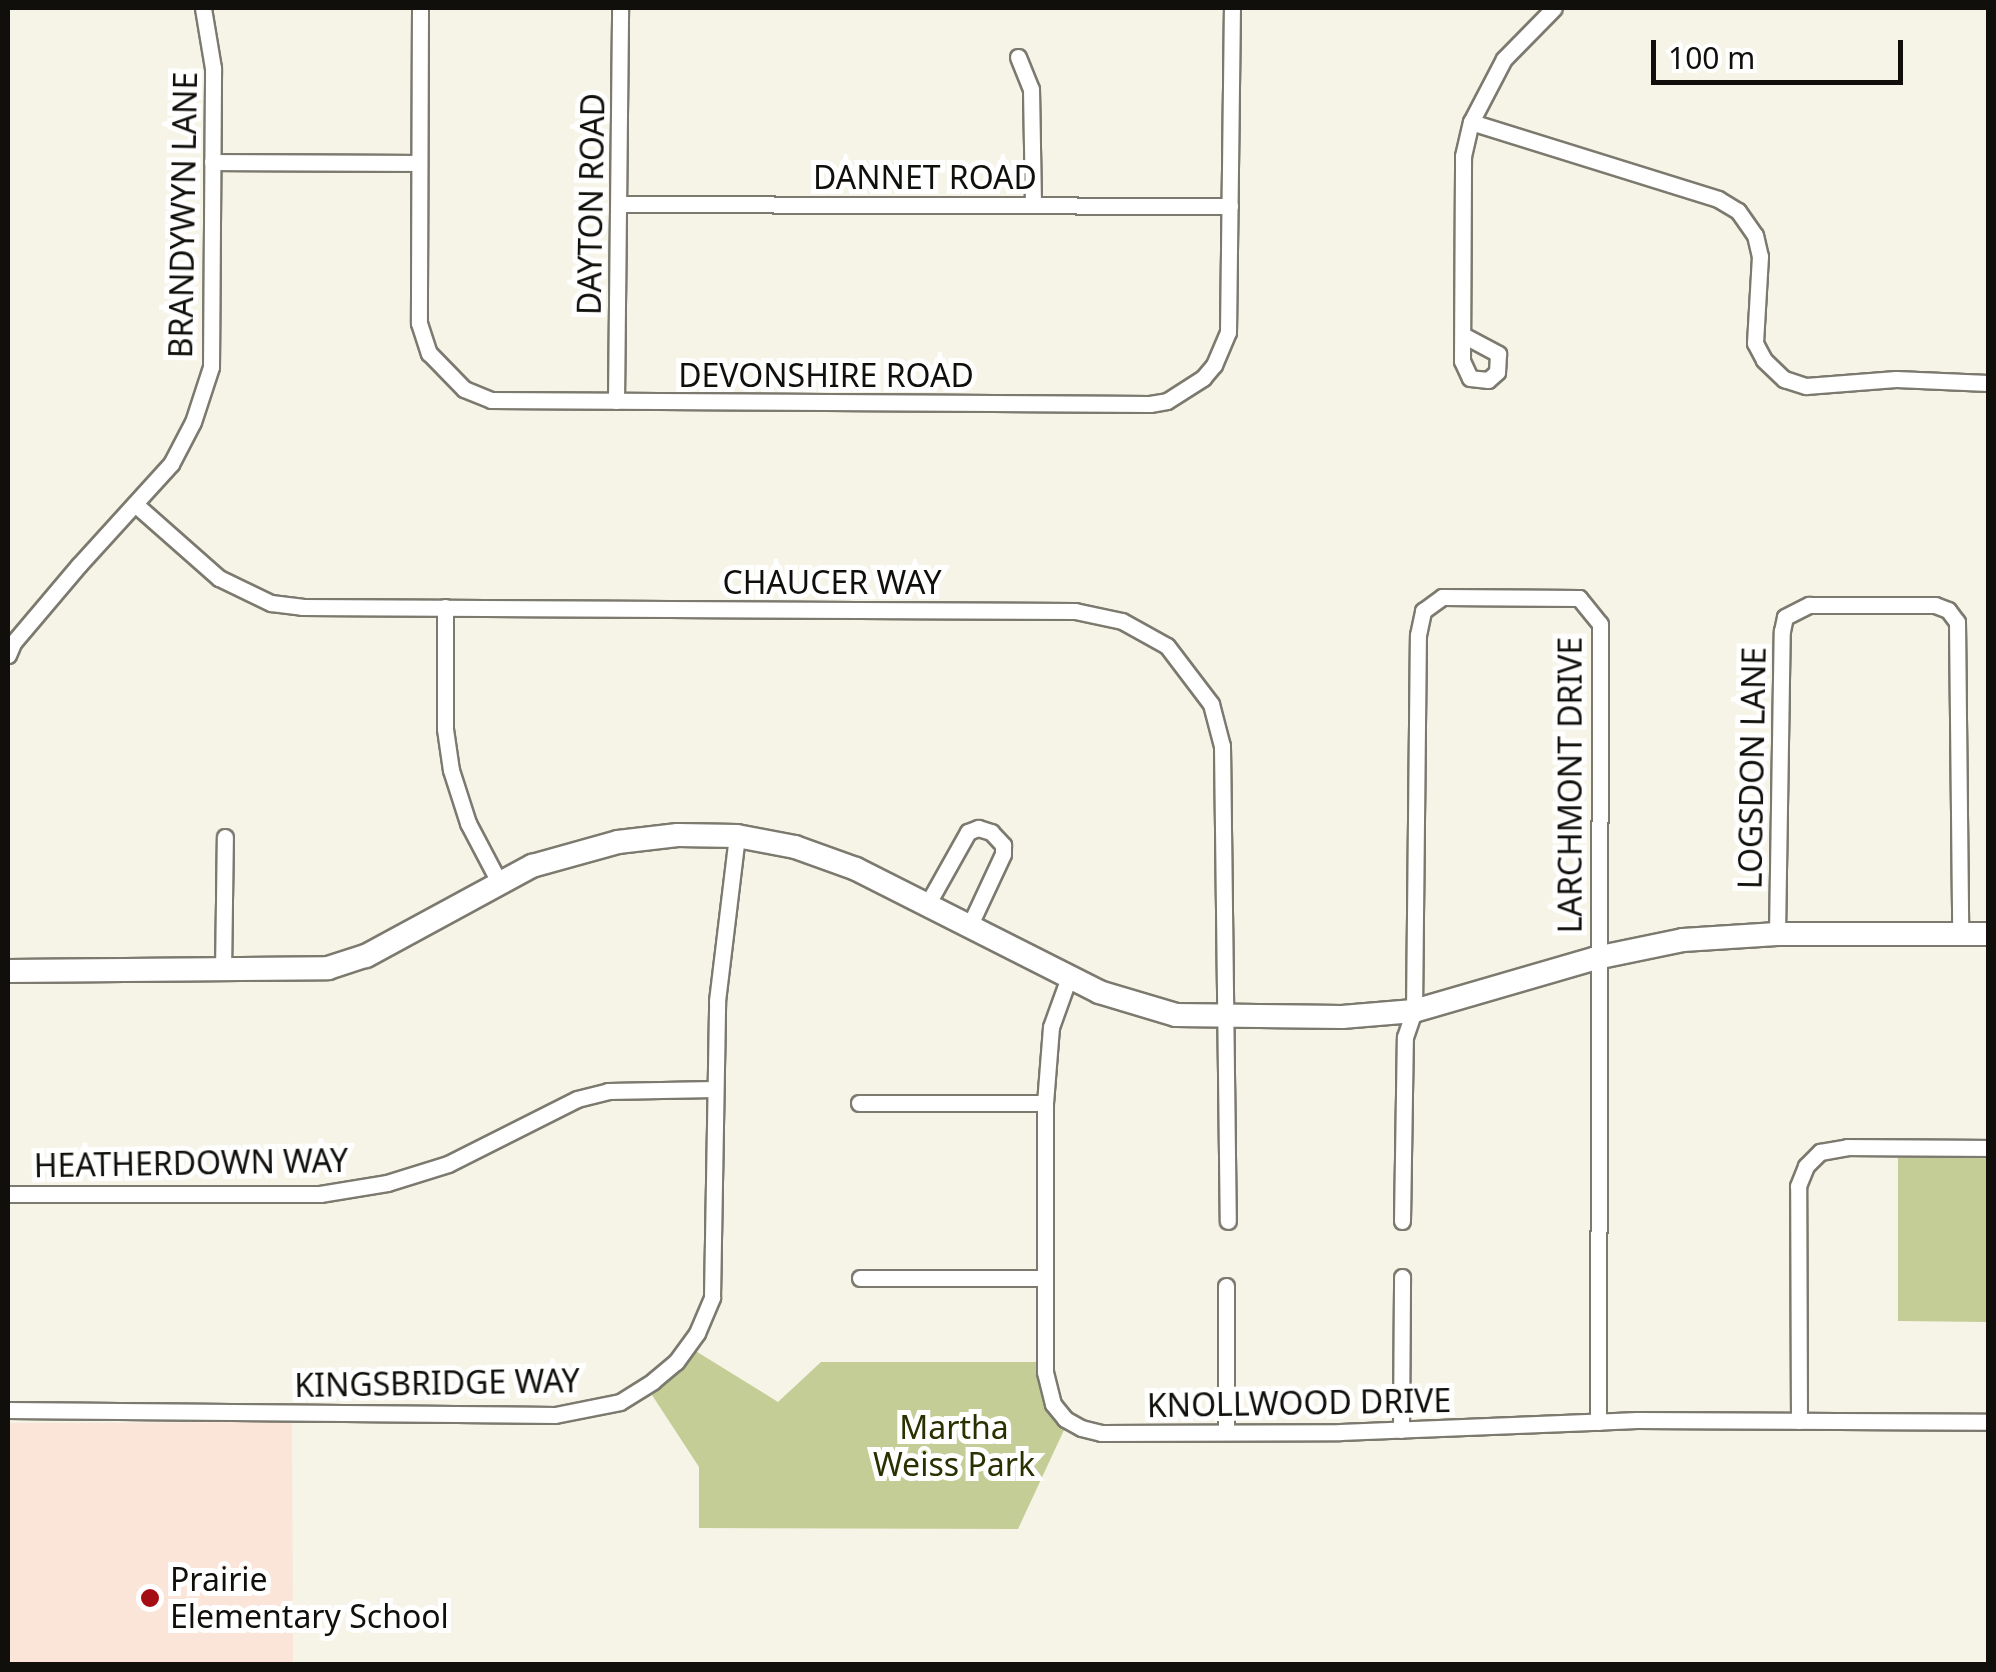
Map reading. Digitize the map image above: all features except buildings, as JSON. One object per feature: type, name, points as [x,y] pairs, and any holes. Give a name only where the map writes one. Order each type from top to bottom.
[{"type":"street","name":"BRANDYWYN LANE","points":[[8,655],[13,643],[171,464],[193,422],[211,367],[213,68],[203,8]]},
{"type":"street","name":"DEVONSHIRE ROAD","points":[[420,8],[418,306],[429,353],[464,389],[490,400],[1150,404],[1167,400],[1203,378],[1214,365],[1228,332],[1232,8]]},
{"type":"street","name":"DAYTON ROAD","points":[[616,401],[620,8]]},
{"type":"street","points":[[1463,335],[1461,181],[1471,122],[1504,59],[1554,8]]},
{"type":"street","points":[[1018,57],[1031,88],[1033,204]]},
{"type":"street","points":[[1471,122],[1718,199],[1738,212],[1755,235],[1760,256],[1756,343],[1764,360],[1784,379],[1806,386],[1896,379],[1988,383]]},
{"type":"street","points":[[212,162],[417,163]]},
{"type":"street","name":"DANNET ROAD","points":[[620,204],[1230,206]]},
{"type":"street","name":"CHAUCER WAY","points":[[134,504],[220,578],[271,602],[302,607],[1075,611],[1101,614],[1146,632],[1180,658],[1201,685],[1218,724],[1228,1221]]},
{"type":"street","name":"LARCHMONT DRIVE","points":[[1414,1012],[1418,634],[1423,611],[1442,597],[1579,598],[1600,624],[1596,958],[1598,1422]]},
{"type":"street","name":"LOGSDON LANE","points":[[1777,934],[1782,631],[1786,617],[1810,605],[1935,606],[1948,610],[1957,622],[1960,934]]},
{"type":"street","points":[[445,607],[445,728],[452,770],[468,824],[500,884]]},
{"type":"street","points":[[927,905],[968,832],[978,828],[991,832],[1004,845],[1003,854],[969,927]]},
{"type":"street","points":[[8,971],[224,972],[328,968],[366,956],[532,866],[618,842],[678,835],[737,836],[795,847],[840,863],[1069,977],[1139,1007],[1226,1018],[1414,1012],[1596,958],[1683,940],[1777,934],[1988,934]]},
{"type":"street","points":[[224,972],[225,836]]},
{"type":"street","name":"KINGSBRIDGE WAY","points":[[8,1410],[554,1415],[620,1402],[676,1362],[697,1333],[712,1297],[718,1001],[737,836]]},
{"type":"street","name":"KNOLLWOOD DRIVE","points":[[1069,977],[1051,1026],[1045,1103],[1045,1372],[1052,1404],[1066,1420],[1101,1433],[1402,1430],[1598,1422],[1988,1422]]},
{"type":"street","points":[[1402,1220],[1405,1038],[1414,1012]]},
{"type":"street","name":"HEATHERDOWN WAY","points":[[8,1194],[320,1194],[387,1183],[448,1164],[577,1099],[608,1091],[715,1089]]},
{"type":"street","points":[[858,1103],[1045,1103]]},
{"type":"street","points":[[1799,1421],[1798,1186],[1806,1166],[1820,1152],[1847,1147],[1988,1148]]},
{"type":"street","points":[[1402,1277],[1402,1430]]},
{"type":"street","points":[[860,1278],[1044,1278]]},
{"type":"street","points":[[1226,1286],[1226,1432]]},
{"type":"shaded area","name":"Prairie Elementary School","points":[[292,1422],[293,1664],[8,1664],[8,1423]]},
{"type":"green space","points":[[1898,1158],[1988,1158],[1988,1322],[1898,1321]]},
{"type":"green space","name":"Martha Weiss Park","points":[[694,1350],[778,1402],[821,1362],[1038,1362],[1045,1404],[1064,1430],[1018,1529],[699,1528],[699,1467],[652,1395]]},
{"type":"place","name":"Prairie Elementary School","points":[[150,1598]]}]
